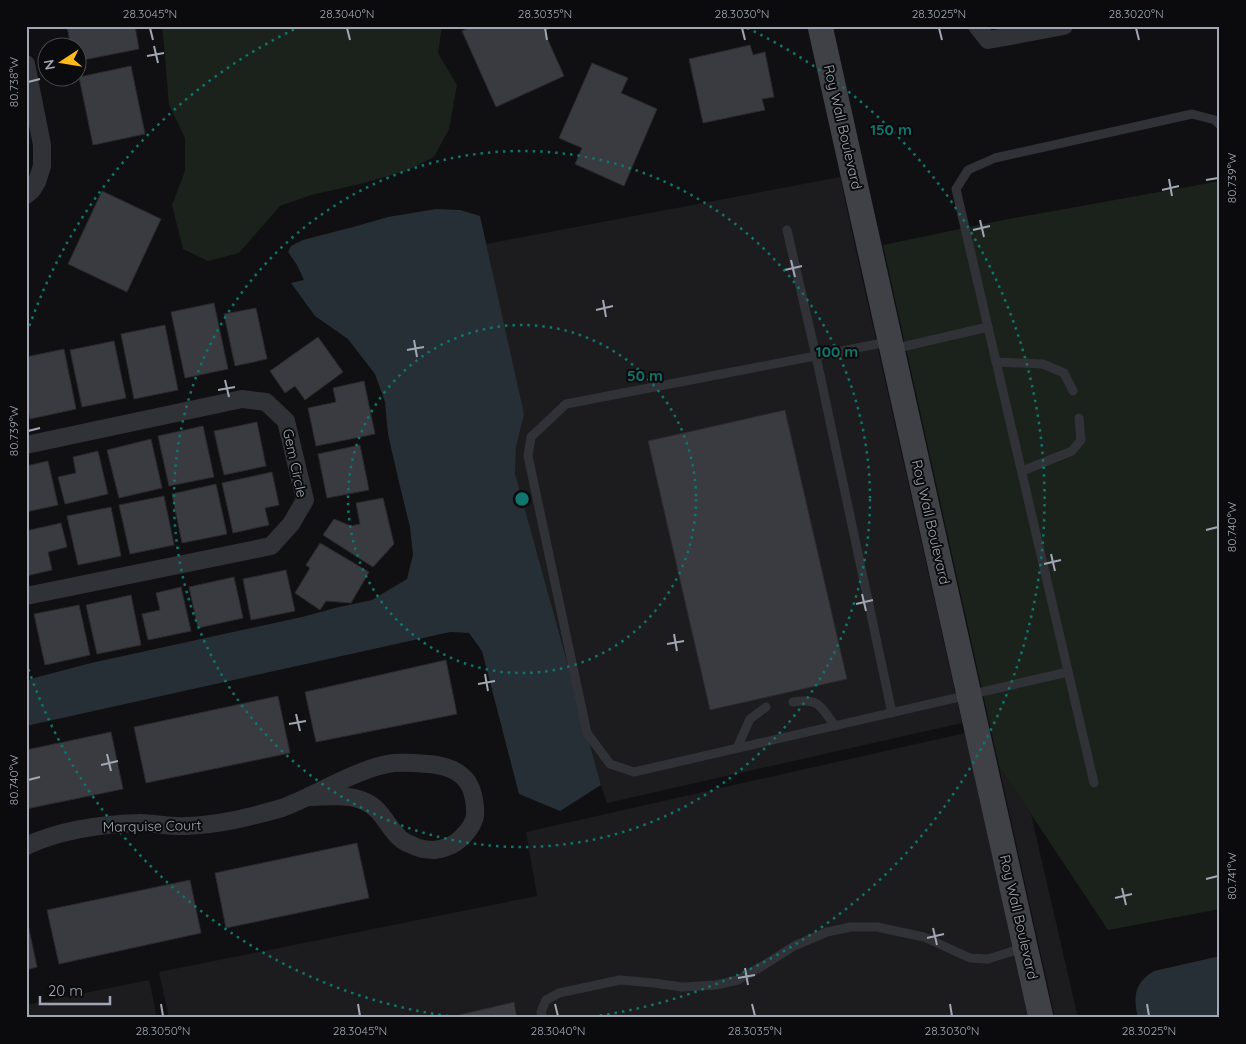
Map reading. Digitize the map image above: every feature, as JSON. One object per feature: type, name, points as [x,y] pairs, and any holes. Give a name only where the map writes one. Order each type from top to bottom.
[{"type":"street","name":"Roy Wall Boulevard","points":[[820,26],[1041,1018]]},
{"type":"street","points":[[977,26],[988,40],[1064,26]]},
{"type":"street","points":[[26,64],[42,145],[42,166],[37,182],[26,195]]},
{"type":"street","name":"Gem Circle","points":[[26,445],[242,399],[266,402],[286,421],[305,500],[290,524],[271,546],[26,596]]},
{"type":"street","name":"Marquise Court","points":[[26,846],[39,840],[108,824],[142,823],[183,827],[244,819],[285,807],[366,770],[393,764],[437,765],[456,771],[466,780],[471,790],[474,817],[469,828],[454,844],[446,848],[428,850],[402,841],[380,812],[369,803],[356,798],[340,796],[307,797]]},
{"type":"lane","points":[[1094,783],[956,190],[968,170],[995,158],[1192,114],[1215,120],[1220,125]]},
{"type":"lane","points":[[787,230],[816,356],[892,713]]},
{"type":"lane","points":[[988,327],[892,345],[816,356],[566,404],[531,437],[528,456],[587,734],[610,764],[634,772],[1068,672]]},
{"type":"lane","points":[[996,362],[1043,364],[1064,373],[1073,390]]},
{"type":"lane","points":[[1022,471],[1072,451],[1081,440],[1078,418]]},
{"type":"lane","points":[[793,702],[808,700],[819,705],[835,726]]},
{"type":"lane","points":[[737,748],[750,719],[766,707]]},
{"type":"lane","points":[[543,1018],[541,1012],[546,1000],[558,993],[620,980],[682,987],[716,985],[738,980],[794,946],[827,932],[851,927],[877,927],[924,936],[970,958],[988,959],[1026,948]]},
{"type":"shaded area","points":[[162,26],[442,26],[438,53],[457,85],[449,129],[434,157],[406,171],[311,195],[280,206],[239,253],[208,261],[183,249],[172,205],[185,171],[185,138],[169,105]]},
{"type":"shaded area","points":[[840,177],[962,723],[607,803],[515,473],[516,447],[523,414],[486,244]]},
{"type":"shaded area","points":[[1220,181],[1220,909],[1108,930],[999,766],[883,245],[1003,220]]},
{"type":"shaded area","points":[[436,209],[460,210],[480,216],[524,414],[516,447],[515,473],[601,785],[560,811],[519,794],[482,651],[469,633],[450,632],[26,726],[26,681],[91,663],[372,600],[407,579],[413,555],[410,527],[388,434],[385,402],[375,374],[348,339],[315,316],[291,283],[304,280],[288,252],[291,246],[303,240],[388,217]]},
{"type":"shaded area","points":[[965,733],[1028,1018],[169,1018],[159,972],[537,896],[526,832]]},
{"type":"shaded area","points":[[999,766],[1031,814],[1078,1018],[1055,1018]]},
{"type":"shaded area","points":[[1220,956],[1220,1018],[1138,1018],[1137,991],[1142,980],[1147,976],[1154,971]]},
{"type":"shaded area","points":[[149,980],[157,1018],[26,1018],[26,1005]]},
{"type":"building","points":[[67,26],[135,26],[139,49],[88,59],[88,38],[69,38]]},
{"type":"building","points":[[473,26],[554,26],[544,31],[564,76],[496,107],[462,31]]},
{"type":"building","points":[[750,45],[753,55],[765,52],[774,97],[762,99],[765,110],[703,123],[689,59]]},
{"type":"building","points":[[592,63],[628,78],[621,93],[657,109],[624,186],[575,164],[582,148],[559,138]]},
{"type":"building","points":[[131,66],[145,134],[93,145],[81,88],[88,88],[88,75]]},
{"type":"building","points":[[102,191],[161,219],[127,292],[68,264]]},
{"type":"building","points":[[214,303],[228,369],[185,378],[171,312]]},
{"type":"building","points":[[256,308],[267,359],[235,366],[224,314]]},
{"type":"building","points":[[165,325],[178,390],[134,399],[121,334]]},
{"type":"building","points":[[318,337],[343,372],[305,400],[295,386],[285,393],[270,371]]},
{"type":"building","points":[[114,341],[126,398],[82,407],[70,350]]},
{"type":"building","points":[[64,349],[76,409],[30,419],[26,402],[26,357]]},
{"type":"building","points":[[364,381],[375,434],[316,446],[308,408],[336,402],[333,388]]},
{"type":"building","points":[[785,410],[847,679],[710,710],[648,441]]},
{"type":"building","points":[[257,422],[266,466],[224,475],[214,431]]},
{"type":"building","points":[[203,426],[214,477],[169,486],[158,436]]},
{"type":"building","points":[[151,439],[162,488],[119,498],[107,450]]},
{"type":"building","points":[[360,445],[369,490],[327,498],[318,454]]},
{"type":"building","points":[[98,451],[108,494],[65,504],[58,477],[76,473],[73,457]]},
{"type":"building","points":[[48,461],[58,505],[26,512],[26,466]]},
{"type":"building","points":[[272,472],[279,505],[265,508],[269,525],[233,533],[222,483]]},
{"type":"building","points":[[216,484],[227,534],[182,543],[172,494]]},
{"type":"building","points":[[164,496],[174,545],[130,554],[119,505]]},
{"type":"building","points":[[383,498],[394,544],[373,567],[323,535],[334,519],[351,526],[360,524],[356,503]]},
{"type":"building","points":[[111,507],[121,556],[78,565],[67,516]]},
{"type":"building","points":[[61,523],[67,547],[48,552],[52,570],[26,576],[26,531]]},
{"type":"building","points":[[320,543],[369,572],[351,603],[326,601],[320,610],[295,593],[310,568],[306,565]]},
{"type":"building","points":[[286,570],[295,611],[251,620],[243,579]]},
{"type":"building","points":[[234,577],[243,618],[198,628],[189,587]]},
{"type":"building","points":[[181,587],[191,631],[148,640],[142,614],[160,610],[156,593]]},
{"type":"building","points":[[131,595],[141,645],[97,654],[86,605]]},
{"type":"building","points":[[79,605],[90,655],[45,665],[34,614]]},
{"type":"building","points":[[446,660],[457,714],[316,742],[305,692]]},
{"type":"building","points":[[278,696],[290,753],[146,783],[134,727]]},
{"type":"building","points":[[111,732],[123,789],[26,809],[26,750]]},
{"type":"building","points":[[357,843],[369,898],[226,928],[215,873]]},
{"type":"building","points":[[190,880],[201,933],[59,964],[47,910]]},
{"type":"building","points":[[26,915],[37,967],[26,970]]},
{"type":"building","points":[[514,1002],[517,1018],[446,1018]]}]
